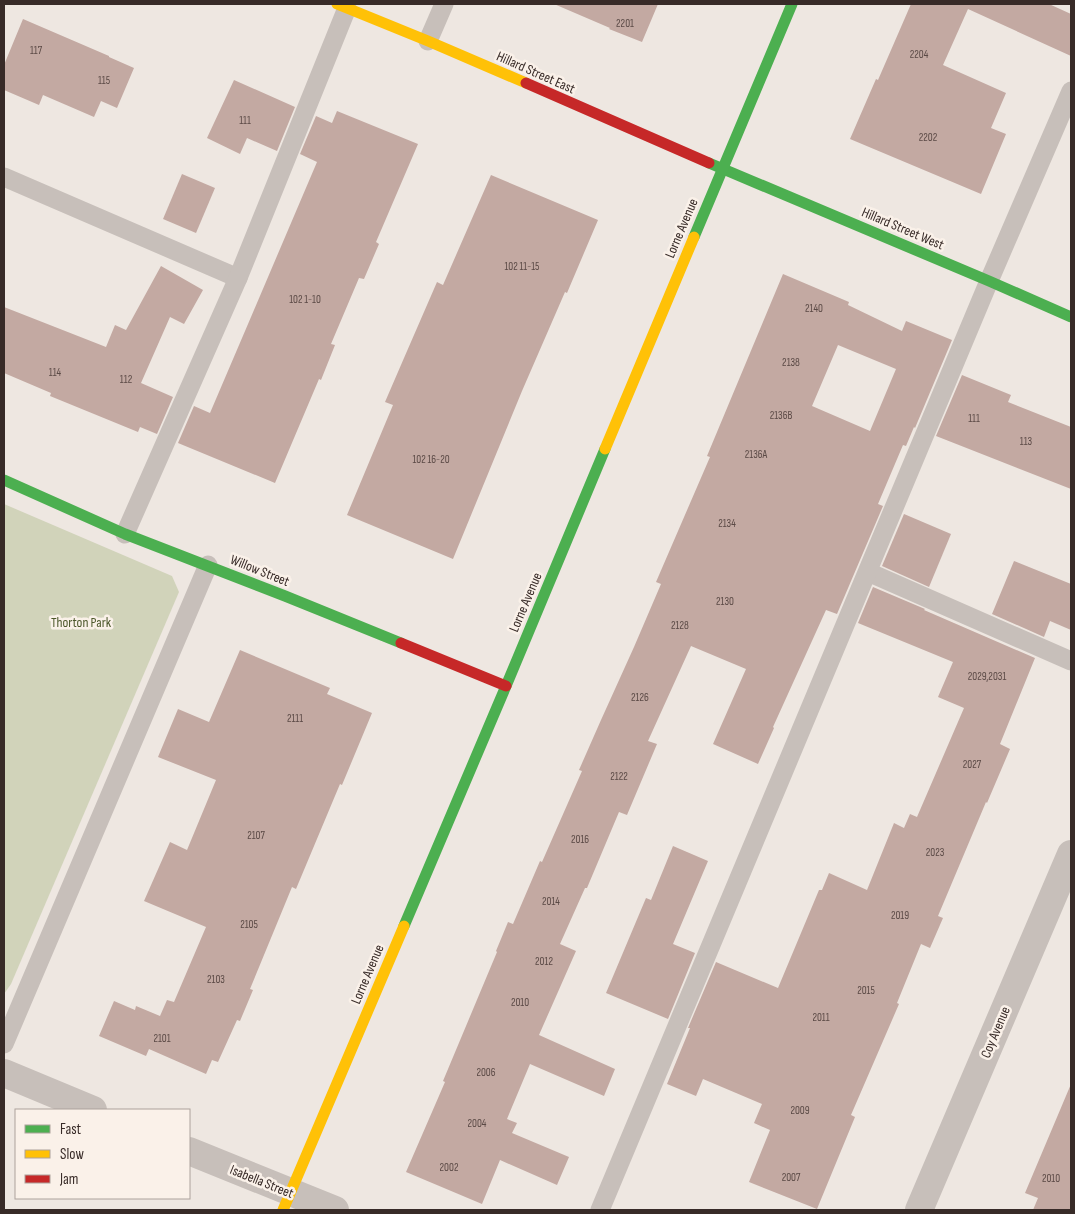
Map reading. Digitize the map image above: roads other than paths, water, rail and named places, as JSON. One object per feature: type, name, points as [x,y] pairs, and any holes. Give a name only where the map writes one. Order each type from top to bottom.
[{"type":"street","name":"Lorne Avenue","points":[[287,1201],[506,686],[792,4]]},
{"type":"street","name":"Hillard Street East","points":[[342,6],[428,41],[723,169]]},
{"type":"street","name":"Hillard Street West","points":[[723,169],[1071,316]]},
{"type":"street","name":"Willow Street","points":[[4,480],[125,534],[208,565],[506,686]]},
{"type":"street","name":"Coy Avenue","points":[[919,1210],[1071,854]]},
{"type":"street","points":[[4,1072],[91,1109]]},
{"type":"street","name":"Isabella Street","points":[[190,1152],[287,1201],[335,1210]]},
{"type":"lane","points":[[428,41],[444,4]]},
{"type":"lane","points":[[125,534],[238,278],[342,6]]},
{"type":"lane","points":[[600,1210],[989,281],[1071,91]]},
{"type":"lane","points":[[4,177],[238,278]]},
{"type":"lane","points":[[4,1044],[208,565]]},
{"type":"lane","points":[[868,572],[1071,661]]},
{"type":"park label","name":"Thorton Park","points":[[81,622]]}]
